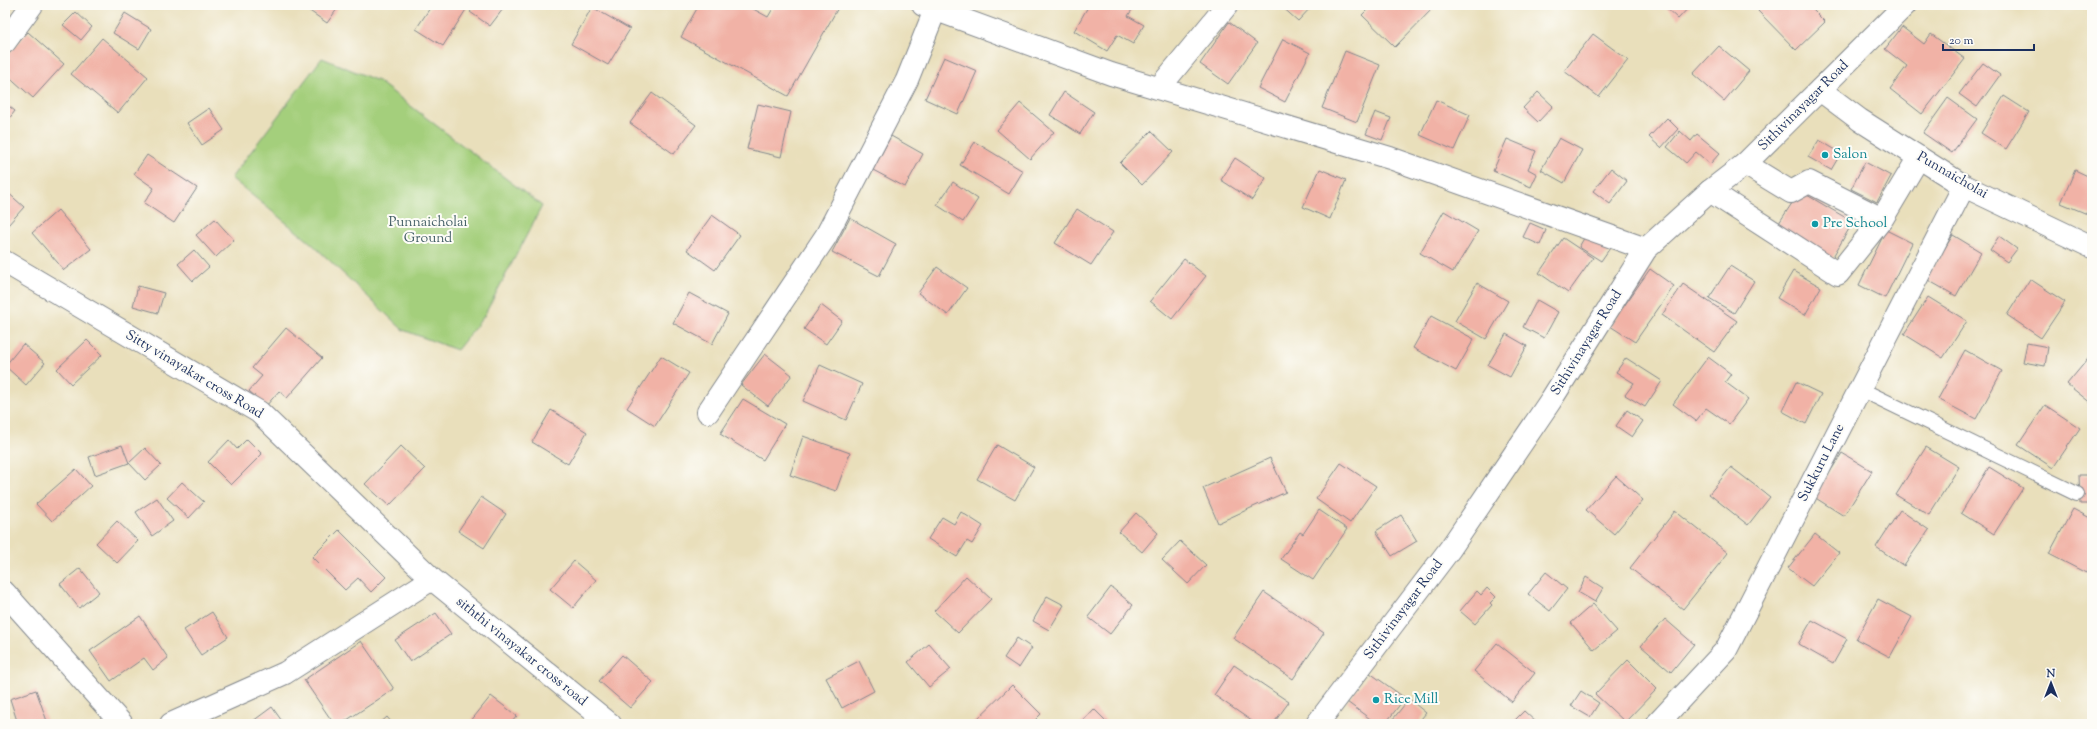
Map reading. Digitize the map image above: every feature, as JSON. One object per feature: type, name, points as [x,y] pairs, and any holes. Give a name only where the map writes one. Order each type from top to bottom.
[{"type":"street","points":[[5,42],[32,5]]},
{"type":"street","points":[[1159,88],[1227,5]]},
{"type":"street","name":"Sithivinayagar Road","points":[[1317,724],[1450,549],[1551,400],[1646,249],[1710,191],[1745,164],[1905,5]]},
{"type":"street","points":[[708,412],[826,236],[907,80],[929,7],[1111,74],[1390,158],[1646,249]]},
{"type":"street","name":"Punnaicholai","points":[[1820,90],[1860,120],[1964,186],[2092,247]]},
{"type":"street","points":[[1710,191],[1838,274],[1882,219],[1919,157]]},
{"type":"street","points":[[1745,164],[1791,192],[1809,182],[1882,219]]},
{"type":"street","name":"Sukkuru Lane","points":[[1657,724],[1726,650],[1964,186]]},
{"type":"street","name":"Sitty vinayakar cross Road","points":[[5,262],[259,412],[432,579]]},
{"type":"street","points":[[171,724],[285,673],[432,579]]},
{"type":"street","name":"siththi vinayakar cross road","points":[[432,579],[610,724]]},
{"type":"street","points":[[5,593],[122,724]]},
{"type":"lane","points":[[1860,389],[2077,494]]},
{"type":"green space","name":"Punnaicholai Ground","points":[[322,58],[378,81],[542,206],[484,316],[457,350],[403,330],[311,243],[231,178]]},
{"type":"building","points":[[301,5],[340,5],[327,23]]},
{"type":"building","points":[[432,5],[462,5],[467,8],[443,46],[416,29]]},
{"type":"building","points":[[476,5],[506,5],[490,26],[470,12]]},
{"type":"building","points":[[699,5],[746,5],[768,17],[775,5],[839,6],[788,96],[681,37]]},
{"type":"building","points":[[1089,5],[1135,5],[1128,16],[1144,25],[1133,44],[1117,35],[1107,51],[1074,31]]},
{"type":"building","points":[[1280,5],[1313,5],[1298,21]]},
{"type":"building","points":[[1372,5],[1436,5],[1395,47],[1362,15]]},
{"type":"building","points":[[1663,5],[1691,5],[1678,19]]},
{"type":"building","points":[[1764,5],[1808,5],[1825,22],[1796,50],[1758,11]]},
{"type":"building","points":[[592,7],[630,29],[608,65],[571,44]]},
{"type":"building","points":[[76,12],[92,27],[81,40],[63,25]]},
{"type":"building","points":[[125,13],[151,29],[139,49],[113,33]]},
{"type":"building","points":[[1229,22],[1257,43],[1228,84],[1200,64]]},
{"type":"building","points":[[1902,27],[1924,44],[1931,34],[1965,59],[1922,114],[1890,89],[1907,66],[1885,49]]},
{"type":"building","points":[[28,32],[64,64],[33,98],[5,73],[5,58]]},
{"type":"building","points":[[1593,34],[1628,60],[1599,97],[1564,71]]},
{"type":"building","points":[[102,38],[148,77],[118,113],[71,74]]},
{"type":"building","points":[[1283,39],[1310,53],[1285,102],[1258,88]]},
{"type":"building","points":[[1719,46],[1749,71],[1724,101],[1693,74]]},
{"type":"building","points":[[1345,51],[1380,65],[1357,122],[1322,108]]},
{"type":"building","points":[[944,57],[977,71],[958,114],[925,99]]},
{"type":"building","points":[[1983,63],[2000,75],[1977,107],[1959,94]]},
{"type":"building","points":[[1064,92],[1094,112],[1080,134],[1050,115]]},
{"type":"building","points":[[1538,92],[1553,106],[1538,122],[1523,108]]},
{"type":"building","points":[[652,93],[696,125],[674,154],[630,123]]},
{"type":"building","points":[[2004,96],[2029,112],[2006,149],[1981,133]]},
{"type":"building","points":[[1948,98],[1977,119],[1952,153],[1923,133]]},
{"type":"building","points":[[1436,100],[1470,115],[1454,150],[1420,135]]},
{"type":"building","points":[[5,103],[15,111],[5,124]]},
{"type":"building","points":[[1020,103],[1054,132],[1030,159],[997,130]]},
{"type":"building","points":[[758,104],[791,112],[781,157],[747,149]]},
{"type":"building","points":[[209,108],[224,130],[202,145],[187,123]]},
{"type":"building","points":[[1375,112],[1391,118],[1382,140],[1366,134]]},
{"type":"building","points":[[1667,118],[1678,129],[1661,148],[1649,137]]},
{"type":"building","points":[[1151,131],[1173,152],[1142,185],[1120,163]]},
{"type":"building","points":[[1680,131],[1691,141],[1697,134],[1720,153],[1710,164],[1696,152],[1686,163],[1667,147]]},
{"type":"building","points":[[891,136],[923,154],[905,187],[873,170]]},
{"type":"building","points":[[1559,138],[1582,150],[1564,183],[1541,170]]},
{"type":"building","points":[[1507,139],[1536,151],[1528,169],[1537,174],[1531,187],[1493,171]]},
{"type":"building","name":"Salon","points":[[1819,140],[1841,153],[1831,170],[1808,157]]},
{"type":"building","points":[[975,142],[1023,171],[1009,194],[960,165]]},
{"type":"building","points":[[147,155],[197,188],[174,223],[144,203],[154,188],[134,174]]},
{"type":"building","points":[[1235,158],[1266,178],[1252,200],[1221,180]]},
{"type":"building","name":"Pre School","points":[[1865,162],[1891,176],[1877,202],[1851,189]]},
{"type":"building","points":[[1611,168],[1627,181],[1610,204],[1593,191]]},
{"type":"building","points":[[1320,169],[1346,180],[1330,219],[1303,207]]},
{"type":"building","points":[[2075,170],[2092,178],[2092,216],[2061,203]]},
{"type":"building","points":[[953,182],[978,199],[963,222],[937,205]]},
{"type":"building","points":[[5,190],[24,207],[8,225],[5,222]]},
{"type":"building","name":"Pre School","points":[[1800,191],[1853,222],[1831,260],[1777,226]]},
{"type":"building","points":[[1077,209],[1113,232],[1091,265],[1055,243]]},
{"type":"building","points":[[58,210],[91,249],[64,270],[32,233]]},
{"type":"building","points":[[1444,211],[1478,231],[1453,272],[1420,253]]},
{"type":"building","points":[[712,215],[740,235],[715,270],[687,250]]},
{"type":"building","points":[[850,218],[896,244],[879,276],[832,252]]},
{"type":"building","points":[[215,219],[234,240],[216,257],[196,235]]},
{"type":"building","points":[[1530,223],[1546,230],[1540,245],[1523,237]]},
{"type":"building","points":[[1886,230],[1912,243],[1885,298],[1859,285]]},
{"type":"building","points":[[1587,233],[1610,248],[1601,261],[1579,247]]},
{"type":"building","points":[[1953,235],[1981,252],[1956,296],[1926,279]]},
{"type":"building","points":[[1999,236],[2017,249],[2007,262],[1990,250]]},
{"type":"building","points":[[1563,238],[1593,258],[1568,293],[1539,273]]},
{"type":"building","points":[[194,250],[209,267],[193,281],[178,264]]},
{"type":"building","points":[[1184,259],[1206,276],[1172,319],[1150,301]]},
{"type":"building","points":[[1730,266],[1754,281],[1734,313],[1709,298]]},
{"type":"building","points":[[937,267],[967,288],[948,315],[918,293]]},
{"type":"building","points":[[1650,269],[1674,286],[1635,342],[1610,326]]},
{"type":"building","points":[[1793,271],[1821,287],[1805,315],[1777,298]]},
{"type":"building","points":[[2030,279],[2065,302],[2041,338],[2007,315]]},
{"type":"building","points":[[1477,283],[1508,301],[1486,339],[1455,321]]},
{"type":"building","points":[[1683,284],[1737,321],[1714,352],[1662,315]]},
{"type":"building","points":[[138,286],[164,293],[158,313],[133,306]]},
{"type":"building","points":[[689,293],[728,314],[712,344],[673,323]]},
{"type":"building","points":[[1928,297],[1967,321],[1943,358],[1904,334]]},
{"type":"building","points":[[1537,300],[1558,312],[1544,338],[1523,327]]},
{"type":"building","points":[[821,305],[842,321],[826,344],[804,329]]},
{"type":"building","points":[[1431,316],[1474,339],[1456,371],[1413,348]]},
{"type":"building","points":[[286,328],[322,358],[287,398],[279,391],[266,406],[249,391],[262,376],[252,368]]},
{"type":"building","points":[[1506,334],[1527,346],[1510,377],[1488,365]]},
{"type":"building","points":[[87,340],[102,355],[71,384],[57,369]]},
{"type":"building","points":[[2027,343],[2048,347],[2045,366],[2023,362]]},
{"type":"building","points":[[23,344],[45,363],[26,385],[5,366]]},
{"type":"building","points":[[1965,350],[2002,371],[1976,419],[1938,399]]},
{"type":"building","points":[[765,354],[792,375],[768,406],[741,385]]},
{"type":"building","points":[[2092,354],[2092,404],[2067,384]]},
{"type":"building","points":[[661,356],[689,373],[655,426],[627,408]]},
{"type":"building","points":[[1708,357],[1731,374],[1725,382],[1748,399],[1729,424],[1706,408],[1696,421],[1673,404]]},
{"type":"building","points":[[1626,358],[1662,381],[1645,407],[1625,395],[1634,383],[1616,372]]},
{"type":"building","points":[[820,365],[862,384],[846,420],[803,401]]},
{"type":"building","points":[[1796,382],[1821,394],[1806,424],[1782,411]]},
{"type":"building","points":[[743,399],[785,424],[763,460],[720,434]]},
{"type":"building","points":[[2045,405],[2080,428],[2053,468],[2018,445]]},
{"type":"building","points":[[551,410],[587,432],[568,464],[532,442]]},
{"type":"building","points":[[1627,410],[1643,421],[1632,437],[1616,426]]},
{"type":"building","points":[[803,436],[850,453],[836,491],[790,475]]},
{"type":"building","points":[[247,439],[262,454],[231,485],[208,462],[229,440],[237,449]]},
{"type":"building","points":[[122,445],[129,463],[95,475],[89,457]]},
{"type":"building","points":[[997,445],[1034,467],[1015,500],[977,479]]},
{"type":"building","points":[[401,446],[425,469],[389,506],[365,484]]},
{"type":"building","points":[[1926,447],[1959,467],[1929,515],[1896,495]]},
{"type":"building","points":[[145,448],[161,465],[145,480],[129,463]]},
{"type":"building","points":[[1842,453],[1872,471],[1844,516],[1814,497]]},
{"type":"building","points":[[1270,458],[1286,492],[1218,523],[1203,488]]},
{"type":"building","points":[[1341,463],[1376,486],[1350,523],[1316,499]]},
{"type":"building","points":[[1731,467],[1770,497],[1748,525],[1709,494]]},
{"type":"building","points":[[1989,467],[2023,488],[1994,534],[1961,513]]},
{"type":"building","points":[[76,469],[91,486],[52,521],[36,504]]},
{"type":"building","points":[[2079,475],[2092,475],[2092,504],[2080,504]]},
{"type":"building","points":[[1616,476],[1643,500],[1614,534],[1586,510]]},
{"type":"building","points":[[182,482],[204,502],[189,518],[167,498]]},
{"type":"building","points":[[481,497],[506,514],[484,548],[458,531]]},
{"type":"building","points":[[157,498],[173,521],[152,536],[136,512]]},
{"type":"building","points":[[2073,509],[2092,519],[2092,561],[2086,573],[2049,554]]},
{"type":"building","points":[[1319,510],[1347,529],[1313,580],[1281,559],[1300,532],[1303,534]]},
{"type":"building","points":[[1900,510],[1929,530],[1904,566],[1876,547]]},
{"type":"building","points":[[1675,511],[1728,553],[1683,609],[1630,568]]},
{"type":"building","points":[[961,512],[983,526],[972,544],[967,541],[957,557],[928,539],[942,517],[954,524]]},
{"type":"building","points":[[1136,513],[1158,533],[1142,552],[1119,532]]},
{"type":"building","points":[[1401,515],[1417,541],[1392,556],[1376,531]]},
{"type":"building","points":[[117,521],[138,541],[117,563],[96,543]]},
{"type":"building","points":[[339,530],[386,577],[371,592],[358,578],[345,590],[312,557]]},
{"type":"building","points":[[1815,534],[1839,553],[1812,586],[1788,568]]},
{"type":"building","points":[[1180,541],[1206,565],[1188,584],[1162,560]]},
{"type":"building","points":[[574,561],[596,580],[573,608],[550,589]]},
{"type":"building","points":[[80,568],[99,592],[79,608],[60,584]]},
{"type":"building","points":[[1546,572],[1567,589],[1550,611],[1528,594]]},
{"type":"building","points":[[966,576],[991,599],[958,633],[934,611]]},
{"type":"building","points":[[1586,577],[1603,588],[1595,602],[1578,592]]},
{"type":"building","points":[[1111,587],[1133,605],[1110,634],[1088,617]]},
{"type":"building","points":[[1487,588],[1496,597],[1490,603],[1492,605],[1475,624],[1460,611],[1477,591],[1481,595]]},
{"type":"building","points":[[1264,592],[1324,633],[1293,679],[1233,638]]},
{"type":"building","points":[[1047,596],[1064,605],[1049,630],[1033,621]]},
{"type":"building","points":[[1878,599],[1912,617],[1890,657],[1856,639]]},
{"type":"building","points":[[1593,604],[1617,631],[1594,650],[1571,623]]},
{"type":"building","points":[[212,612],[228,637],[201,655],[184,630]]},
{"type":"building","points":[[436,613],[451,634],[410,662],[395,640]]},
{"type":"building","points":[[140,616],[168,658],[153,670],[144,658],[111,681],[90,651]]},
{"type":"building","points":[[1665,619],[1694,644],[1671,672],[1641,646]]},
{"type":"building","points":[[1812,620],[1847,639],[1833,664],[1798,644]]},
{"type":"building","points":[[1017,638],[1032,648],[1019,668],[1004,658]]},
{"type":"building","points":[[361,641],[394,689],[341,724],[334,724],[304,680]]},
{"type":"building","points":[[1497,643],[1535,673],[1512,702],[1474,671]]},
{"type":"building","points":[[929,644],[951,669],[929,687],[908,662]]},
{"type":"building","points":[[622,655],[653,682],[630,708],[599,681]]},
{"type":"building","points":[[1628,660],[1657,689],[1625,722],[1595,694]]},
{"type":"building","points":[[859,661],[874,691],[842,708],[826,678]]},
{"type":"building","points":[[1234,665],[1289,702],[1273,724],[1256,724],[1214,695]]},
{"type":"building","name":"Rice Mill","points":[[1370,673],[1405,698],[1385,724],[1377,724],[1347,702]]},
{"type":"building","points":[[1012,685],[1041,714],[1031,724],[972,724]]},
{"type":"building","points":[[36,690],[48,724],[18,724],[10,699]]},
{"type":"building","points":[[1581,691],[1599,703],[1590,717],[1571,706]]},
{"type":"building","points":[[491,696],[517,716],[510,724],[472,724],[470,722]]},
{"type":"building","points":[[1409,699],[1426,713],[1417,724],[1389,724]]},
{"type":"building","points":[[272,707],[284,724],[249,724]]},
{"type":"building","points":[[1094,709],[1109,724],[1080,724]]},
{"type":"building","points":[[1524,711],[1538,724],[1511,724]]},
{"type":"building","points":[[387,717],[393,724],[379,724]]},
{"type":"place","name":"Salon","points":[[1825,155]]},
{"type":"place","name":"Pre School","points":[[1815,224]]},
{"type":"place","name":"Rice Mill","points":[[1376,700]]}]
